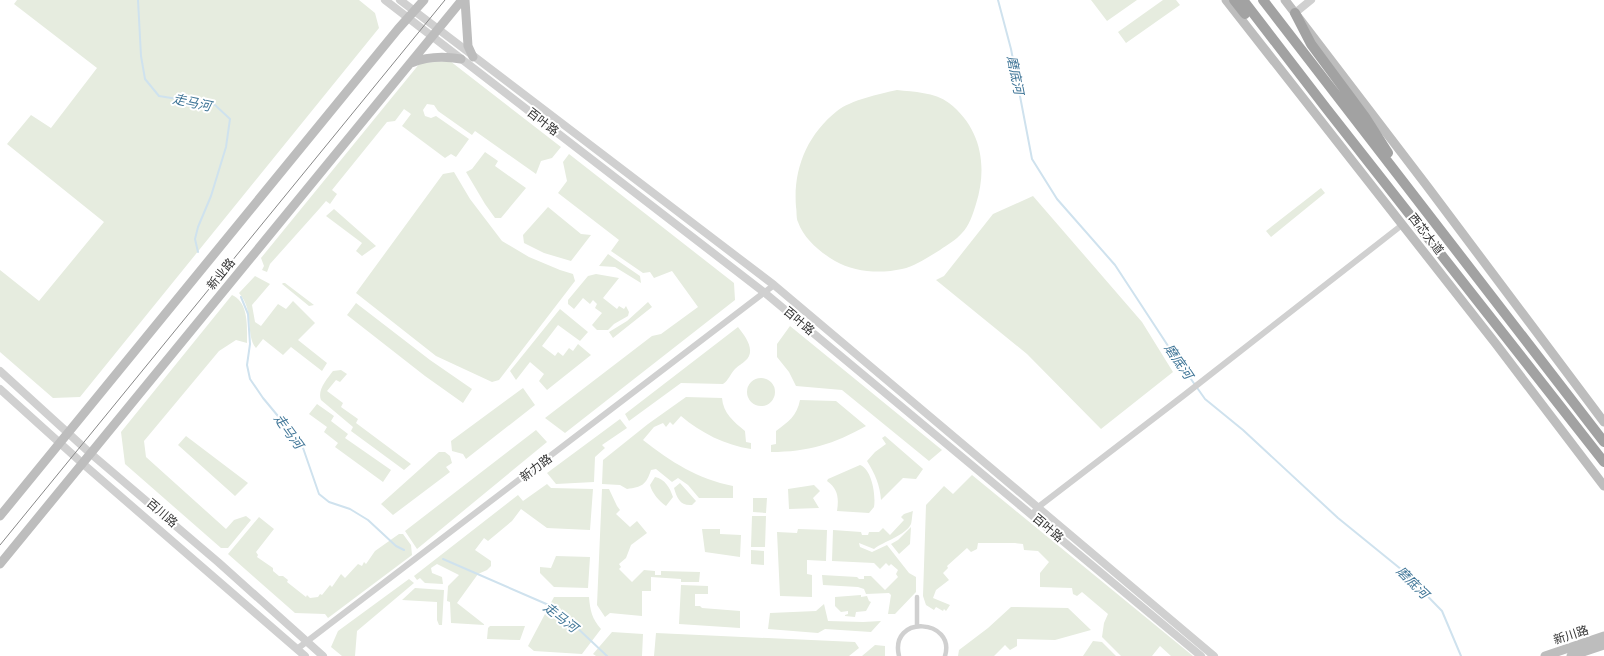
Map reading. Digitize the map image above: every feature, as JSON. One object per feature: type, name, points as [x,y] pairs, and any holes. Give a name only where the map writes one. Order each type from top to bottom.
[{"type":"highway","points":[[1234,0],[1268,42],[1326,108]]},
{"type":"highway","name":"西芯大道","points":[[1243,0],[1604,462]]},
{"type":"highway","name":"西芯大道","points":[[1263,0],[1604,442]]},
{"type":"highway","points":[[1295,13],[1311,44],[1365,117],[1426,212]]},
{"type":"main road","name":"新业路","points":[[0,516],[59,442],[424,0]]},
{"type":"main road","name":"新业路","points":[[0,564],[463,0]]},
{"type":"main road","points":[[463,0],[468,46],[473,57]]},
{"type":"main road","name":"西芯大道","points":[[1226,0],[1496,344],[1604,486]]},
{"type":"main road","points":[[1285,0],[1428,186],[1604,422]]},
{"type":"main road","points":[[410,64],[419,60],[433,58],[450,57],[461,59]]},
{"type":"main road","name":"新川路","points":[[1545,656],[1604,636]]},
{"type":"main road","name":"新川路","points":[[1571,656],[1604,645]]},
{"type":"street","name":"百叶路","points":[[385,0],[411,14],[435,33],[473,57],[774,285],[1201,656]]},
{"type":"street","name":"百叶路","points":[[400,0],[411,14]]},
{"type":"street","points":[[1295,13],[1311,0]]},
{"type":"street","name":"百叶路","points":[[435,33],[461,59],[765,293],[1214,656]]},
{"type":"street","points":[[1034,511],[1402,225]]},
{"type":"street","name":"新力路","points":[[297,649],[774,285]]},
{"type":"street","name":"百川路","points":[[0,371],[90,453],[218,562],[323,656]]},
{"type":"street","name":"百川路","points":[[0,389],[82,463],[306,656]]},
{"type":"street","points":[[917,597],[917,626]]},
{"type":"street","points":[[898,656],[898,643],[902,636],[907,630],[917,626],[930,627],[937,631],[945,644],[944,656]]},
{"type":"shaded area","points":[[17,0],[359,0],[375,13],[379,28],[80,397],[53,398],[0,352],[0,270],[39,301],[104,222],[7,144],[31,115],[51,128],[97,68],[14,4]]},
{"type":"shaded area","points":[[1091,0],[1137,0],[1107,21]]},
{"type":"shaded area","points":[[1163,0],[1176,0],[1180,5],[1126,43],[1118,32]]},
{"type":"shaded area","points":[[450,61],[561,147],[552,158],[541,161],[536,174],[475,131],[472,135],[438,111],[434,105],[427,104],[423,110],[425,116],[431,118],[436,116],[469,139],[456,157],[451,154],[445,158],[402,126],[411,114],[404,109],[395,121],[387,122],[332,190],[337,194],[330,204],[326,201],[270,264],[267,272],[262,270],[264,266],[261,258],[420,63]]},
{"type":"shaded area","points":[[897,90],[924,93],[943,99],[960,113],[975,136],[979,149],[981,162],[980,190],[974,212],[967,227],[962,233],[940,250],[917,264],[894,271],[876,272],[850,268],[835,261],[818,249],[808,239],[801,228],[797,219],[796,207],[797,179],[800,166],[810,142],[827,120],[837,111],[857,101]]},
{"type":"shaded area","points":[[485,152],[498,161],[495,166],[526,188],[501,218],[495,218],[466,172],[472,169]]},
{"type":"shaded area","points":[[569,154],[734,283],[735,300],[565,433],[545,418],[652,336],[661,334],[698,307],[672,271],[654,278],[650,272],[643,273],[611,251],[619,240],[558,193],[567,181],[563,162]]},
{"type":"shaded area","points":[[454,172],[470,199],[502,241],[529,257],[573,274],[575,281],[499,380],[492,382],[436,356],[356,293],[443,174]]},
{"type":"shaded area","points":[[1321,188],[1325,193],[1271,237],[1266,231]]},
{"type":"shaded area","points":[[1033,196],[1142,322],[1173,372],[1101,429],[1027,354],[936,280],[944,276],[993,214]]},
{"type":"shaded area","points":[[548,207],[581,234],[591,235],[571,261],[544,253],[524,243],[523,235]]},
{"type":"shaded area","points":[[334,209],[376,246],[362,256],[356,251],[362,243],[326,216]]},
{"type":"shaded area","points":[[608,254],[640,276],[641,283],[615,267],[599,266]]},
{"type":"shaded area","points":[[596,274],[619,278],[603,298],[617,309],[619,306],[624,309],[626,306],[629,312],[628,316],[614,324],[608,330],[597,330],[592,325],[602,313],[595,308],[597,304],[593,300],[590,304],[583,298],[574,309],[568,304],[568,300],[588,276]]},
{"type":"shaded area","points":[[255,276],[270,284],[252,305],[255,322],[261,326],[278,304],[286,309],[293,301],[315,323],[298,340],[327,363],[322,371],[291,347],[283,355],[263,339],[256,348],[251,336],[247,307],[239,293]]},
{"type":"shaded area","points":[[283,283],[314,305],[309,306],[282,284]]},
{"type":"shaded area","points":[[232,295],[242,303],[244,309],[247,322],[247,343],[236,340],[219,351],[144,441],[146,457],[226,529],[234,520],[246,516],[251,520],[228,548],[221,548],[125,464],[121,432]]},
{"type":"shaded area","points":[[648,302],[652,307],[613,338],[609,332],[627,321]]},
{"type":"shaded area","points":[[356,303],[430,360],[472,389],[463,403],[425,376],[347,315]]},
{"type":"shaded area","points":[[560,309],[588,332],[580,341],[558,325],[542,346],[555,356],[558,352],[563,356],[569,348],[573,351],[578,344],[591,355],[547,390],[539,381],[544,374],[530,362],[516,380],[510,371]]},
{"type":"shaded area","points":[[790,326],[942,450],[929,461],[842,390],[796,386],[789,372],[777,357],[777,344]]},
{"type":"shaded area","points":[[738,327],[749,344],[750,353],[744,362],[735,369],[723,384],[681,383],[629,421],[625,414]]},
{"type":"shaded area","points":[[341,370],[347,374],[340,382],[336,380],[327,391],[343,403],[341,407],[358,419],[356,423],[411,464],[404,470],[351,431],[353,427],[321,400],[320,392],[326,381],[333,371]]},
{"type":"shaded area","points":[[761,378],[771,382],[775,392],[771,402],[761,406],[751,402],[747,392],[751,382]]},
{"type":"shaded area","points":[[523,388],[535,405],[466,459],[463,454],[452,451],[451,441]]},
{"type":"shaded area","points":[[686,397],[722,398],[724,408],[727,413],[733,421],[745,431],[746,442],[751,443],[751,449],[732,445],[705,433],[681,416],[673,425],[670,422],[666,427],[663,423],[654,427],[643,440],[685,469],[708,479],[733,486],[733,498],[699,498],[688,485],[678,478],[672,482],[656,469],[651,470],[645,482],[640,486],[627,489],[620,485],[602,484],[603,460],[648,424]]},
{"type":"shaded area","points":[[800,400],[836,401],[866,426],[843,438],[820,446],[809,449],[771,452],[771,445],[776,444],[776,431],[794,414],[799,406]]},
{"type":"shaded area","points":[[317,404],[334,416],[331,421],[348,434],[345,438],[391,470],[383,482],[335,447],[338,443],[324,432],[327,427],[309,414]]},
{"type":"shaded area","points":[[620,419],[627,428],[602,445],[605,448],[595,457],[594,482],[556,484],[547,473]]},
{"type":"shaded area","points":[[536,430],[547,442],[417,549],[405,531]]},
{"type":"shaded area","points":[[186,436],[248,483],[235,496],[178,445]]},
{"type":"shaded area","points":[[885,436],[923,469],[916,479],[903,478],[881,500],[877,480],[867,461],[875,452],[886,444],[882,438]]},
{"type":"shaded area","points":[[439,452],[445,452],[450,456],[452,463],[446,467],[450,472],[393,515],[381,504]]},
{"type":"shaded area","points":[[860,465],[868,472],[872,483],[874,490],[874,507],[869,513],[837,511],[837,494],[831,484],[827,481],[828,479]]},
{"type":"shaded area","points":[[972,475],[1193,656],[1171,656],[1160,646],[1152,656],[1121,656],[1102,637],[1104,623],[1108,614],[1082,592],[1077,596],[1073,594],[1072,588],[1040,587],[1040,573],[1049,562],[1038,551],[1024,550],[1023,544],[978,543],[977,549],[971,552],[967,548],[947,566],[948,568],[943,573],[949,580],[936,590],[933,598],[950,605],[946,611],[936,607],[934,610],[926,605],[923,596],[926,505],[944,486],[953,494]]},
{"type":"shaded area","points":[[655,477],[662,480],[669,487],[672,494],[673,497],[666,506],[652,491],[650,485]]},
{"type":"shaded area","points":[[680,483],[696,501],[692,505],[682,503],[678,498],[674,488]]},
{"type":"shaded area","points":[[547,484],[551,488],[593,489],[590,530],[547,528],[521,509],[512,521],[488,541],[484,538],[475,550],[491,561],[491,566],[487,570],[478,574],[457,603],[485,625],[451,623],[450,602],[447,601],[448,586],[459,575],[437,564],[431,568],[432,573],[442,577],[443,584],[425,583],[420,578],[417,580],[414,576],[518,495],[523,501]]},
{"type":"shaded area","points":[[814,485],[820,491],[813,498],[819,508],[789,509],[788,489]]},
{"type":"shaded area","points":[[602,489],[609,489],[620,510],[616,514],[630,527],[637,521],[647,533],[631,545],[626,558],[619,564],[621,567],[619,569],[632,582],[644,570],[655,571],[655,575],[661,575],[661,571],[700,572],[699,582],[681,582],[681,579],[651,577],[651,591],[642,591],[642,616],[610,613],[605,617],[597,605]]},
{"type":"shaded area","points":[[753,498],[767,498],[766,513],[753,512]]},
{"type":"shaded area","points":[[913,511],[911,524],[899,535],[874,549],[859,543],[860,547],[872,552],[887,545],[909,573],[916,577],[916,592],[895,614],[888,614],[891,595],[889,593],[866,594],[864,589],[858,587],[823,585],[822,575],[857,577],[859,579],[864,579],[864,576],[871,576],[885,590],[898,577],[896,574],[898,570],[891,564],[889,566],[886,563],[880,569],[874,563],[832,561],[833,530],[861,532],[862,535],[868,535],[869,532],[879,532],[883,528],[890,535],[904,520],[901,517],[904,514]]},
{"type":"shaded area","points":[[752,516],[766,516],[765,547],[751,547]]},
{"type":"shaded area","points":[[259,517],[274,529],[256,552],[258,555],[257,557],[273,568],[273,571],[279,576],[283,576],[288,580],[287,582],[306,597],[307,595],[310,598],[318,597],[320,594],[322,595],[330,585],[332,587],[341,574],[345,578],[358,564],[362,566],[364,562],[366,564],[375,551],[399,534],[403,534],[411,545],[412,555],[328,618],[325,614],[295,613],[228,554]]},
{"type":"shaded area","points":[[911,527],[910,544],[899,554],[891,544],[898,540]]},
{"type":"shaded area","points":[[702,529],[720,529],[720,534],[741,535],[740,557],[705,552]]},
{"type":"shaded area","points":[[798,529],[827,530],[826,561],[807,560],[807,574],[812,575],[812,597],[780,596],[777,532],[797,533]]},
{"type":"shaded area","points":[[751,550],[764,551],[764,565],[751,564]]},
{"type":"shaded area","points":[[556,556],[590,557],[588,588],[554,587],[540,573],[540,567],[551,568]]},
{"type":"shaded area","points":[[409,579],[414,583],[357,631],[355,656],[342,656],[331,647],[338,631]]},
{"type":"shaded area","points":[[681,585],[708,586],[708,594],[695,594],[695,606],[700,606],[702,608],[740,611],[740,628],[679,624]]},
{"type":"shaded area","points":[[415,588],[444,590],[442,625],[439,625],[437,620],[437,602],[402,600]]},
{"type":"shaded area","points":[[861,595],[861,597],[867,596],[871,602],[866,611],[856,612],[855,617],[845,616],[848,614],[848,611],[841,612],[835,606],[835,597]]},
{"type":"shaded area","points":[[554,597],[589,597],[595,622],[601,629],[582,654],[534,651],[528,646]]},
{"type":"shaded area","points":[[824,604],[828,621],[881,621],[871,632],[825,629],[818,633],[768,629],[770,613],[816,611]]},
{"type":"shaded area","points":[[1011,607],[1068,608],[1091,630],[1055,640],[1017,639],[1017,646],[1010,650],[1005,645],[994,656],[958,656],[959,650],[988,628]]},
{"type":"shaded area","points":[[490,626],[525,626],[520,640],[487,639],[488,628]]},
{"type":"shaded area","points":[[612,632],[643,634],[642,656],[596,656],[593,654]]},
{"type":"shaded area","points":[[656,633],[855,642],[859,648],[849,656],[654,656]]},
{"type":"shaded area","points":[[1093,641],[1102,642],[1116,656],[1083,656]]},
{"type":"shaded area","points":[[875,645],[885,646],[885,656],[862,656]]},
{"type":"waterway","name":"走马河","points":[[138,0],[141,56],[145,79],[159,96],[215,105],[230,119],[226,147],[211,196],[198,227],[195,239],[198,252]]},
{"type":"waterway","name":"磨底河","points":[[998,0],[1011,49],[1032,159],[1057,199],[1115,265],[1174,355],[1205,399],[1243,430],[1338,518],[1402,570],[1442,611],[1461,656]]},
{"type":"waterway","name":"走马河","points":[[241,297],[248,314],[250,344],[247,365],[250,379],[263,398],[302,445],[319,494],[329,502],[350,509],[368,520],[396,546],[404,550]]},
{"type":"waterway","name":"走马河","points":[[443,559],[551,606],[572,623],[607,656]]},
{"type":"tram line","points":[[0,545],[445,0]]}]
